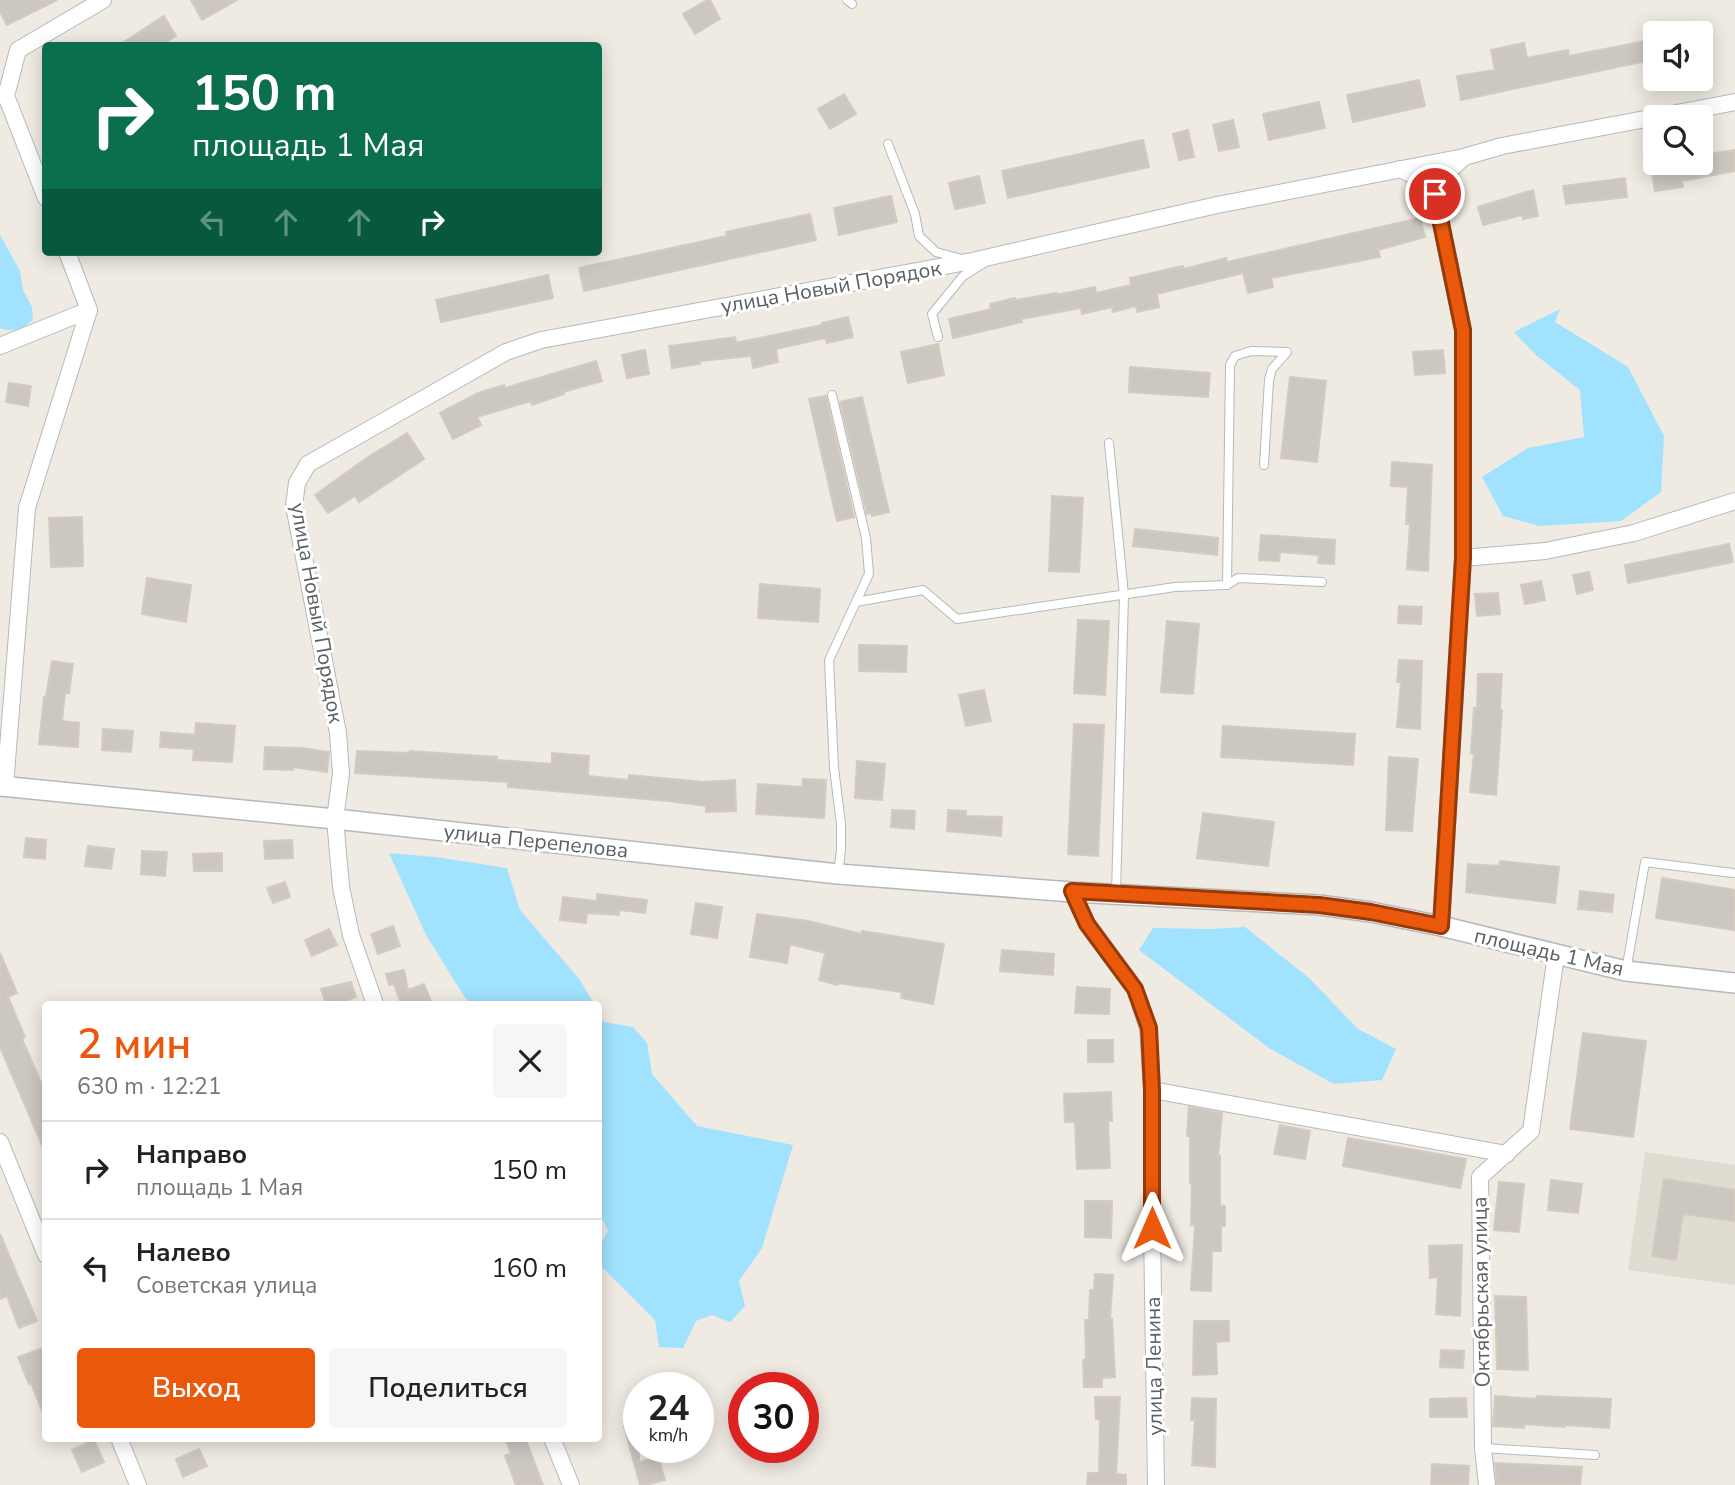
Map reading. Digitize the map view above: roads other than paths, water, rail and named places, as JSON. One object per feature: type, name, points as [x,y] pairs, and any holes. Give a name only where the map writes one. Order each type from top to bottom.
[{"type":"street","points":[[42,189],[3,97],[18,50],[103,0]]},
{"type":"street","name":"улица Новый Порядок","points":[[374,1001],[351,935],[341,887],[335,819],[341,774],[338,733],[294,506],[297,483],[308,464],[506,352],[541,340],[972,261],[1217,205],[1464,158],[1502,146],[1735,102]]},
{"type":"street","points":[[1435,194],[1446,174],[1464,158]]},
{"type":"street","points":[[1399,169],[1423,180],[1435,194],[1463,330],[1463,558],[1441,926]]},
{"type":"street","points":[[2,786],[27,508],[89,310],[68,256]]},
{"type":"street","points":[[0,346],[89,310]]},
{"type":"street","points":[[1463,558],[1545,551],[1634,533],[1735,501]]},
{"type":"street","name":"улица Перепелова","points":[[2,786],[838,874],[1072,891]]},
{"type":"street","name":"площадь 1 Мая","points":[[1072,891],[1319,905],[1371,912],[1441,926],[1626,971],[1735,983]]},
{"type":"street","name":"улица Ленина","points":[[1072,891],[1087,924],[1135,989],[1149,1028],[1156,1485]]},
{"type":"street","name":"Октябрьская улица","points":[[1487,1485],[1483,1448],[1480,1177],[1531,1131],[1556,956]]},
{"type":"street","points":[[1152,1090],[1507,1154]]},
{"type":"street","points":[[0,1142],[42,1245]]},
{"type":"street","points":[[121,1442],[138,1485]]},
{"type":"street","points":[[554,1442],[571,1485]]},
{"type":"lane","points":[[888,144],[915,214],[919,236],[936,252],[972,261]]},
{"type":"lane","points":[[938,337],[932,314],[963,276],[983,263],[1016,251]]},
{"type":"lane","points":[[1227,585],[1230,365],[1235,356],[1251,351],[1287,352],[1272,369],[1269,380],[1264,465]]},
{"type":"lane","points":[[832,394],[866,538],[869,574],[828,660],[834,768],[841,824],[838,874]]},
{"type":"lane","points":[[1109,443],[1124,595],[1116,894]]},
{"type":"lane","points":[[856,602],[923,590],[957,619],[1175,587],[1227,585],[1238,578],[1322,582]]},
{"type":"lane","points":[[1626,971],[1644,862],[1733,873]]},
{"type":"lane","points":[[1483,1448],[1595,1455]]},
{"type":"water","points":[[0,235],[20,271],[23,290],[32,307],[33,319],[14,330],[0,328]]},
{"type":"water","points":[[1560,309],[1555,322],[1628,367],[1664,436],[1661,492],[1621,521],[1540,526],[1503,516],[1482,477],[1528,448],[1584,437],[1580,390],[1536,355],[1514,332]]},
{"type":"water","points":[[389,853],[507,868],[520,910],[580,980],[592,1001],[467,1001],[426,935]]},
{"type":"water","points":[[1245,927],[1309,978],[1358,1029],[1396,1049],[1382,1080],[1334,1084],[1269,1048],[1139,950],[1153,928]]},
{"type":"water","points":[[602,1019],[604,1022],[633,1027],[647,1043],[652,1074],[697,1126],[793,1145],[762,1248],[739,1281],[745,1306],[730,1322],[712,1315],[696,1321],[683,1348],[659,1347],[655,1320],[602,1267],[602,1241],[608,1231],[602,1218]]}]
